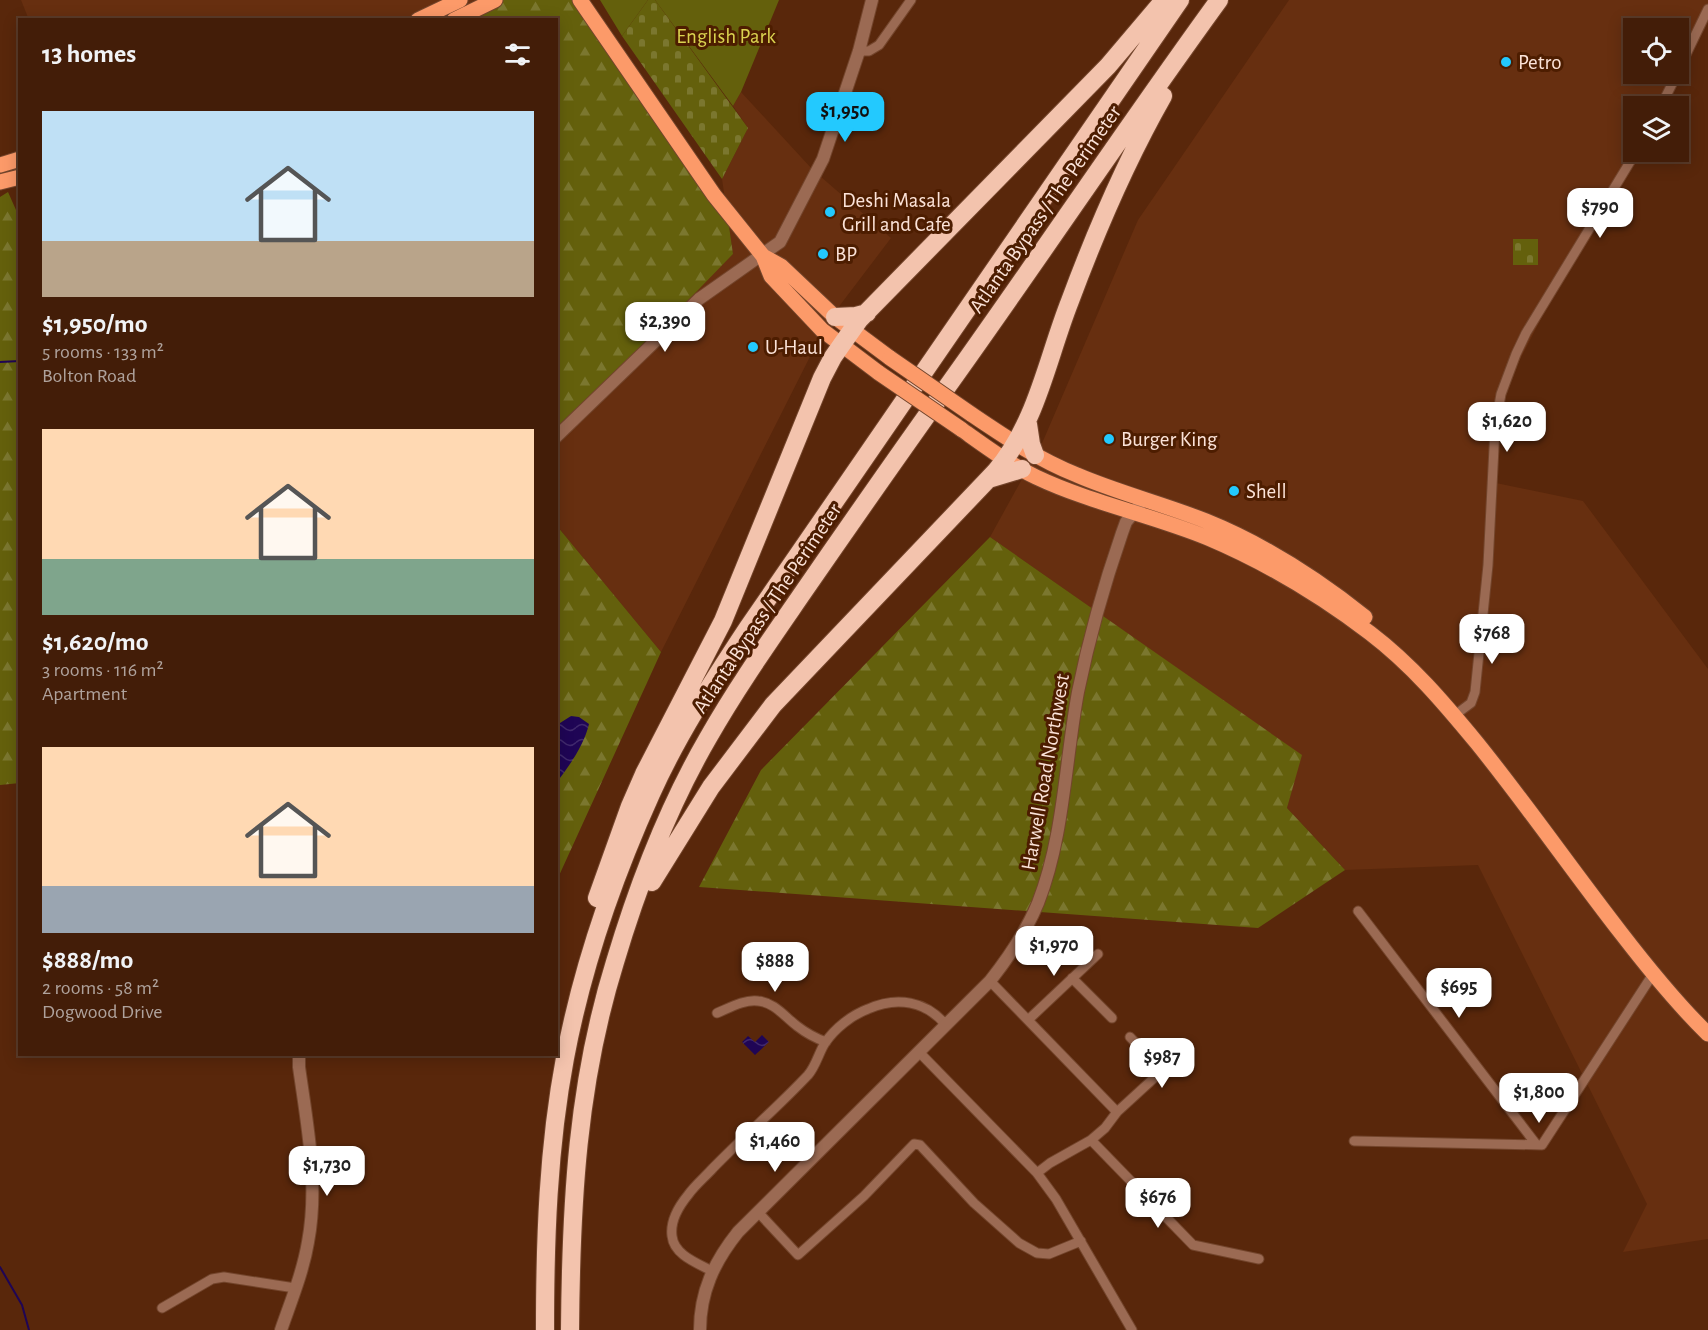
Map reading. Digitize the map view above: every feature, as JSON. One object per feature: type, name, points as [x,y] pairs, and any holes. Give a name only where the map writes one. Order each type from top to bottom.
[{"type":"highway","points":[[573,1022],[594,909],[617,839],[644,774],[723,621],[822,378],[846,338],[867,313],[1100,74],[1164,0]]},
{"type":"highway","name":"Atlanta Bypass / The Perimeter","points":[[544,1330],[546,1232],[559,1092],[573,1022],[608,903],[651,794],[702,700],[747,629],[1180,0]]},
{"type":"highway","points":[[628,919],[711,787],[773,705],[988,480],[1016,444],[1028,424],[1070,301],[1123,175],[1158,105],[1219,0]]},
{"type":"highway","name":"Atlanta Bypass / The Perimeter","points":[[570,1330],[575,1162],[602,1011],[628,919],[679,794],[708,738],[737,690],[868,497],[1050,243],[1219,0]]},
{"type":"highway","points":[[835,317],[867,313]]},
{"type":"highway","points":[[1028,424],[1035,455]]},
{"type":"highway","points":[[988,480],[1022,469]]},
{"type":"main road","points":[[422,18],[460,0]]},
{"type":"main road","points":[[458,18],[495,0]]},
{"type":"main road","points":[[580,0],[714,195],[763,256],[771,276],[822,330],[890,358],[1035,455],[1076,475],[1232,533],[1302,572],[1356,610],[1399,645],[1431,676],[1594,898],[1653,974],[1689,1016],[1708,1034]]},
{"type":"main road","points":[[0,165],[18,160]]},
{"type":"main road","points":[[0,182],[18,178]]},
{"type":"main road","points":[[763,256],[782,266],[835,317],[846,338],[879,373],[1005,459],[1061,487],[1222,544],[1267,565],[1310,591],[1390,649],[1458,713]]},
{"type":"street","points":[[558,435],[699,299],[780,242],[823,159],[859,51],[872,0]]},
{"type":"street","points":[[859,51],[869,51],[879,45],[911,0]]},
{"type":"street","points":[[1689,49],[1708,9]]},
{"type":"street","points":[[1458,713],[1471,703],[1476,692],[1486,594],[1495,428],[1501,394],[1516,354],[1539,312],[1630,162]]},
{"type":"street","name":"Harwell Road Northwest","points":[[700,1330],[704,1293],[712,1271],[733,1238],[990,981],[1025,930],[1047,877],[1055,845],[1078,694],[1088,645],[1126,522],[1145,500]]},
{"type":"street","points":[[1358,911],[1536,1144]]},
{"type":"street","points":[[1028,1020],[1098,954]]},
{"type":"street","points":[[1354,1140],[1542,1145],[1653,974]]},
{"type":"street","points":[[1072,978],[1112,1018]]},
{"type":"street","points":[[990,981],[1117,1112]]},
{"type":"street","points":[[717,1013],[731,1006],[760,1001],[778,1010],[813,1037],[826,1042]]},
{"type":"street","points":[[712,1271],[687,1258],[677,1249],[672,1238],[673,1219],[688,1194],[810,1073],[826,1042],[849,1019],[868,1008],[881,1004],[916,1002],[937,1014],[946,1025]]},
{"type":"street","points":[[1130,1036],[1162,1071]]},
{"type":"street","points":[[1037,1173],[1050,1162],[1091,1140],[1105,1128],[1117,1112],[1188,1047]]},
{"type":"street","points":[[919,1052],[1037,1173],[1056,1199],[1132,1330]]},
{"type":"street","points":[[281,1330],[308,1242],[313,1206],[310,1144],[299,1056]]},
{"type":"street","points":[[1091,1140],[1192,1245],[1258,1259]]},
{"type":"street","points":[[758,1212],[798,1255],[864,1196],[914,1144],[920,1145],[974,1203],[1019,1244],[1036,1253],[1049,1254],[1081,1241]]},
{"type":"street","points":[[162,1308],[212,1279],[224,1277],[295,1288]]},
{"type":"shaded area","points":[[21,0],[494,0],[454,18],[28,18]]},
{"type":"shaded area","points":[[1289,0],[1708,0],[1708,13],[1689,52],[1689,18],[1623,18],[1623,84],[1673,84],[1667,96],[1623,96],[1623,162],[1628,162],[1563,276],[1496,406],[1496,483],[1583,501],[1708,669],[1708,1239],[1623,1252],[1647,1204],[1478,865],[1345,870],[1287,808],[1301,755],[990,537],[1043,441],[1138,220]]},
{"type":"shaded area","points":[[741,92],[812,169],[891,238],[828,321],[661,652],[558,527],[558,432],[733,254],[722,179],[748,128],[733,106]]},
{"type":"green space","points":[[494,0],[583,0],[726,205],[733,254],[558,432],[558,18],[454,18]]},
{"type":"green space","name":"English Park","points":[[600,0],[648,0],[622,36]]},
{"type":"green space","points":[[648,0],[655,0],[748,128],[722,179],[622,36]]},
{"type":"green space","name":"English Park","points":[[655,0],[779,0],[733,106]]},
{"type":"green space","points":[[8,192],[18,214],[18,783],[0,785],[0,197]]},
{"type":"green space","points":[[1513,239],[1538,239],[1538,265],[1513,265]]},
{"type":"green space","points":[[558,527],[661,652],[558,878]]},
{"type":"green space","points":[[990,537],[1302,755],[1287,808],[1345,870],[1258,928],[699,887],[761,770]]},
{"type":"water","points":[[571,716],[579,717],[589,724],[572,762],[558,781],[558,730],[560,723]]},
{"type":"water","points":[[762,1035],[769,1042],[755,1055],[742,1042],[748,1036],[755,1042]]},
{"type":"waterway","points":[[0,362],[18,361]]},
{"type":"waterway","points":[[0,1267],[22,1305],[29,1330]]},
{"type":"place","name":"Petro","points":[[1506,62]]},
{"type":"place","name":"Deshi Masala Grill and Cafe","points":[[830,212]]},
{"type":"place","name":"BP","points":[[823,254]]},
{"type":"place","name":"U-Haul","points":[[753,347]]},
{"type":"place","name":"Burger King","points":[[1109,439]]},
{"type":"place","name":"Shell","points":[[1234,491]]}]
